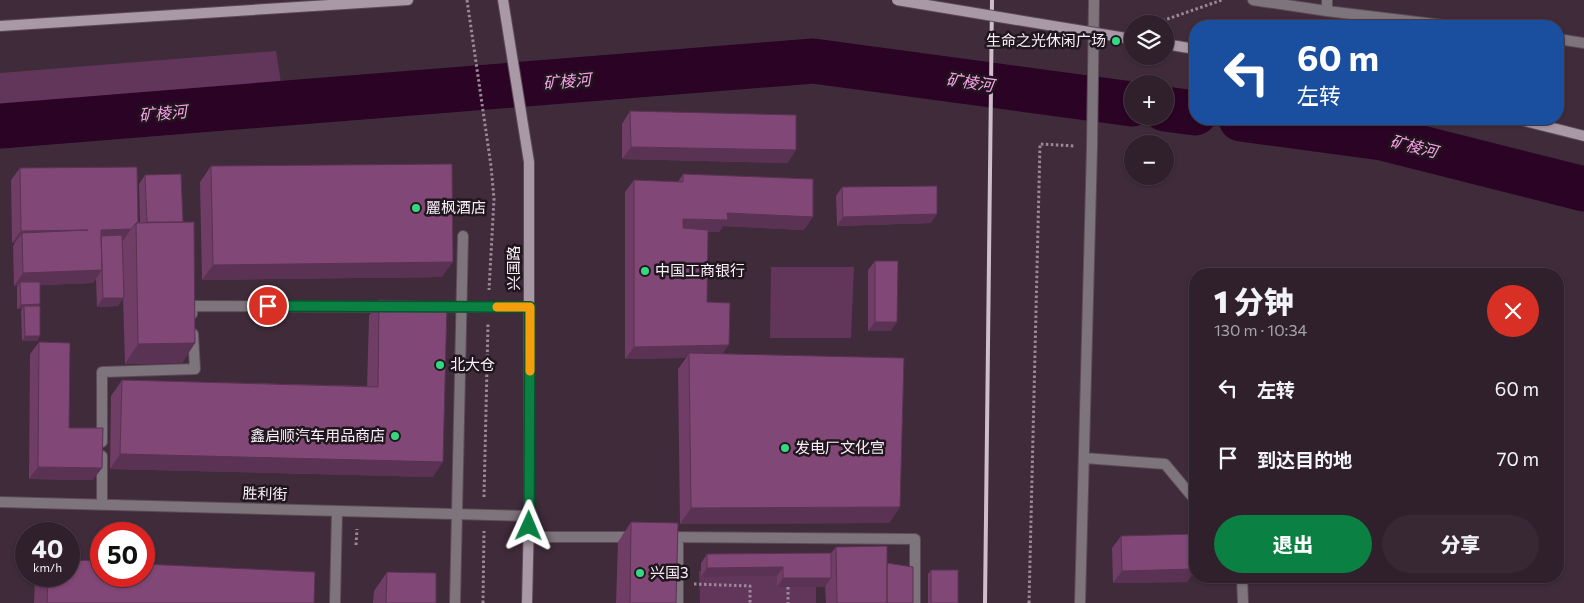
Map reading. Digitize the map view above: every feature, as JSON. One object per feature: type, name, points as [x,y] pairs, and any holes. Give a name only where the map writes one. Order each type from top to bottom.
[{"type":"main road","points":[[0,26],[408,0]]},
{"type":"main road","name":"兴国路","points":[[504,0],[529,162],[528,603]]},
{"type":"main road","points":[[897,0],[1124,38]]},
{"type":"main road","points":[[1174,46],[1189,48]]},
{"type":"main road","points":[[1541,125],[1584,136]]},
{"type":"street","points":[[1080,603],[1092,164],[1094,0]]},
{"type":"street","points":[[1253,0],[1401,20]]},
{"type":"street","points":[[1327,0],[1327,11]]},
{"type":"street","points":[[1564,40],[1584,42]]},
{"type":"street","points":[[455,603],[463,236]]},
{"type":"street","points":[[102,504],[102,372],[195,369],[191,306],[404,307]]},
{"type":"street","points":[[423,307],[530,307]]},
{"type":"street","points":[[1084,458],[1165,464],[1189,493]]},
{"type":"street","name":"胜利街","points":[[0,502],[529,516]]},
{"type":"street","points":[[335,603],[337,510]]},
{"type":"street","points":[[529,537],[640,537]]},
{"type":"street","points":[[659,537],[915,539],[915,603]]},
{"type":"street","points":[[678,537],[678,603]]},
{"type":"street","points":[[1242,583],[1243,603]]},
{"type":"path","points":[[467,0],[494,199],[488,307],[483,603]]},
{"type":"path","points":[[1174,17],[1222,0]]},
{"type":"path","points":[[1029,603],[1040,144],[1092,147]]},
{"type":"path","points":[[678,583],[750,586],[750,603]]},
{"type":"path","points":[[788,587],[788,603]]},
{"type":"shaded area","points":[[276,51],[281,83],[0,106],[0,73]]},
{"type":"shaded area","points":[[771,267],[854,267],[851,338],[770,338]]},
{"type":"shaded area","points":[[699,571],[816,571],[816,603],[700,603]]},
{"type":"building","points":[[630,111],[796,115],[796,150],[631,147]]},
{"type":"building","points":[[452,164],[453,262],[213,265],[211,166]]},
{"type":"building","points":[[137,167],[138,223],[131,229],[101,230],[102,270],[23,273],[22,233],[88,230],[21,231],[20,168]]},
{"type":"building","points":[[181,174],[183,222],[147,222],[145,175]]},
{"type":"building","points":[[683,174],[813,179],[813,217],[727,213],[728,220],[683,219],[683,228],[708,230],[707,302],[730,303],[729,345],[634,347],[634,180],[683,182]]},
{"type":"building","points":[[937,186],[937,214],[843,217],[842,187]]},
{"type":"building","points":[[194,222],[195,343],[138,344],[136,223]]},
{"type":"building","points":[[122,235],[124,298],[103,298],[101,236]]},
{"type":"building","points":[[875,261],[898,261],[897,322],[875,322]]},
{"type":"building","points":[[20,282],[40,282],[40,304],[21,305]]},
{"type":"building","points":[[379,300],[447,302],[443,462],[120,454],[122,380],[378,387]]},
{"type":"building","points":[[24,306],[40,306],[40,336],[25,336]]},
{"type":"building","points":[[39,342],[70,343],[69,428],[103,428],[102,468],[38,467]]},
{"type":"building","name":"发电厂文化宫","points":[[689,353],[904,358],[900,507],[691,508]]},
{"type":"building","points":[[631,522],[678,523],[676,603],[630,603]]},
{"type":"building","points":[[1189,534],[1189,569],[1122,571],[1121,536]]},
{"type":"building","points":[[887,546],[887,603],[837,603],[836,547]]},
{"type":"building","points":[[831,553],[831,578],[783,578],[783,567],[707,568],[707,554]]},
{"type":"building","points":[[80,560],[90,561],[90,587],[155,587],[155,565],[315,572],[314,603],[47,603],[48,587],[80,587]]},
{"type":"building","points":[[887,563],[913,567],[913,603],[887,603]]},
{"type":"building","points":[[931,570],[958,570],[958,603],[931,603]]},
{"type":"building","points":[[387,572],[436,573],[436,603],[386,603]]},
{"type":"waterway","name":"矿棱河","points":[[0,126],[813,61],[1124,103]]},
{"type":"waterway","name":"矿棱河","points":[[1174,110],[1189,112]]},
{"type":"waterway","name":"矿棱河","points":[[1286,125],[1382,138],[1584,189]]},
{"type":"railway","points":[[985,603],[992,0]]},
{"type":"slow traffic","points":[[497,307],[530,307],[530,371]]},
{"type":"place","name":"生命之光休闲广场","points":[[1116,41]]},
{"type":"place","name":"麗枫酒店","points":[[416,208]]},
{"type":"place","name":"中国工商银行","points":[[645,271]]},
{"type":"place","name":"北大仓","points":[[440,365]]},
{"type":"place","name":"鑫启顺汽车用品商店","points":[[395,436]]},
{"type":"place","name":"发电厂文化宫","points":[[785,448]]},
{"type":"place","name":"兴国3","points":[[640,573]]},
{"type":"route","points":[[268,306],[530,307],[529,526]]}]
